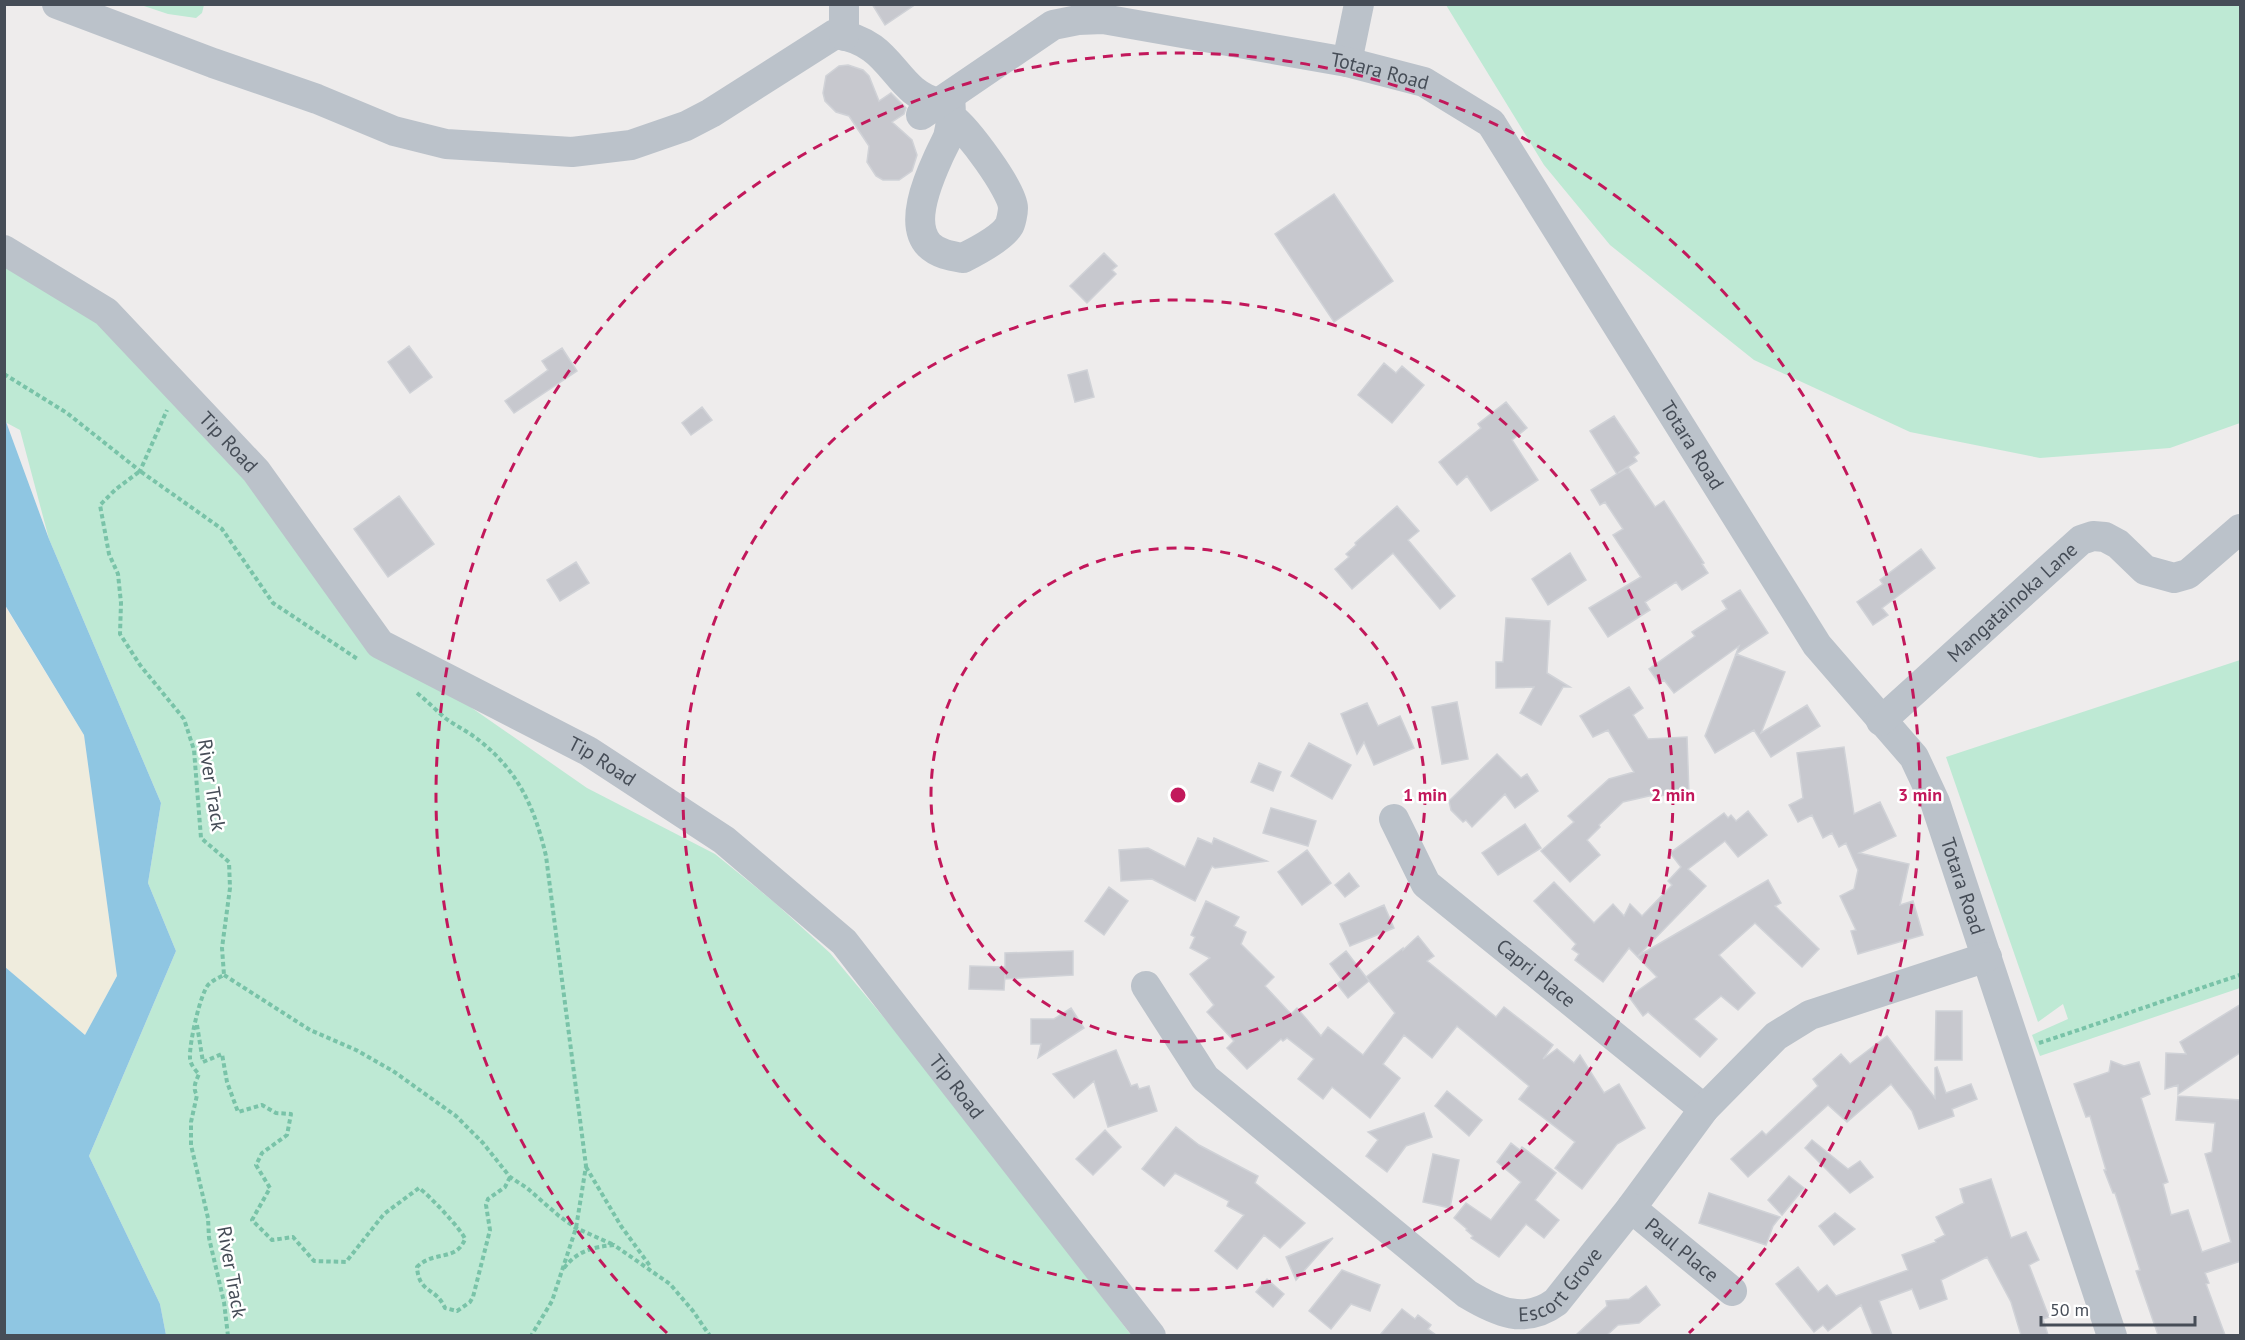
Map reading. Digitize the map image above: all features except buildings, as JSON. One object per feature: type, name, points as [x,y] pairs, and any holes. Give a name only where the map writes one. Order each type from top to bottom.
[{"type":"street","points":[[57,4],[185,53],[317,99],[394,131],[446,144],[572,152],[632,145],[686,126],[711,113],[835,34],[844,36],[844,4]]},
{"type":"street","points":[[1347,62],[1359,4]]},
{"type":"street","name":"Totara Road","points":[[844,36],[865,42],[880,53],[912,91],[940,108],[1053,25],[1078,20],[1103,19],[1347,62],[1424,82],[1491,123],[1817,645],[1914,757],[1935,802],[2019,1049],[2112,1335]]},
{"type":"street","name":"Tip Road","points":[[4,250],[106,312],[256,471],[380,644],[588,751],[724,840],[844,942],[1151,1335]]},
{"type":"street","name":"Mangatainoka Lane","points":[[1881,721],[2081,540],[2093,536],[2105,537],[2118,544],[2145,570],[2174,578],[2188,574],[2241,529]]},
{"type":"street","name":"Capri Place","points":[[1394,819],[1426,884],[1704,1109]]},
{"type":"street","name":"Escort Grove","points":[[1146,986],[1205,1078],[1458,1287],[1488,1306],[1509,1313],[1529,1315],[1543,1323],[1556,1302],[1631,1208],[1704,1109],[1776,1036],[1810,1015],[1987,957]]},
{"type":"street","name":"Paul Place","points":[[1631,1208],[1732,1291]]},
{"type":"path","points":[[4,374],[68,413],[140,471],[222,529],[273,603],[360,661]]},
{"type":"path","points":[[140,471],[177,387]]},
{"type":"path","name":"River Track","points":[[140,471],[116,489],[100,505],[110,554],[118,574],[122,603],[120,634],[140,665],[184,718],[194,750],[201,838],[229,862],[230,888],[222,948],[224,975],[207,986],[196,1021],[190,1060],[199,1074],[195,1082],[197,1095],[191,1122],[191,1145],[224,1302],[228,1335]]},
{"type":"path","points":[[416,692],[446,718],[479,740],[516,778],[532,807],[546,856],[586,1166],[576,1228],[552,1301],[531,1335]]},
{"type":"path","points":[[224,975],[310,1030],[356,1050],[393,1071],[456,1116],[483,1143],[510,1177],[576,1228],[614,1245],[651,1269],[676,1290],[710,1335]]},
{"type":"path","points":[[2019,1049],[2101,1024],[2135,1010],[2241,975]]},
{"type":"path","points":[[196,1021],[204,1062],[222,1054],[227,1082],[238,1112],[262,1105],[276,1113],[291,1114],[287,1135],[262,1153],[256,1165],[270,1188],[252,1220],[272,1240],[293,1237],[314,1261],[346,1262],[384,1214],[420,1188],[463,1233],[465,1239],[457,1251],[431,1257],[417,1267],[418,1278],[423,1287],[438,1295],[445,1308],[457,1311],[473,1297],[489,1230],[486,1205],[488,1199],[505,1187],[510,1177]]},
{"type":"path","points":[[586,1166],[621,1226],[651,1269]]},
{"type":"path","points":[[562,1270],[581,1252],[595,1247],[614,1245]]},
{"type":"green space","points":[[141,5],[204,5],[202,13],[196,18],[168,14]]},
{"type":"green space","points":[[1446,5],[2240,5],[2240,423],[2170,448],[2040,458],[1910,432],[1754,360],[1610,245],[1544,165]]},
{"type":"green space","points":[[4,250],[106,312],[380,644],[587,788],[715,854],[774,902],[830,953],[997,1153],[1035,1208],[1131,1335],[166,1335],[160,1304],[89,1156],[176,951],[148,883],[161,803],[49,539],[20,430],[5,422]]},
{"type":"green space","points":[[2240,660],[2240,988],[2040,1056],[2032,1035],[2068,1019],[2063,1004],[2038,1022],[1946,757]]},
{"type":"sand","points":[[4,605],[84,735],[117,976],[85,1035],[5,967]]},
{"type":"water","points":[[5,419],[49,539],[161,803],[148,883],[176,951],[89,1156],[160,1304],[166,1335],[5,1335],[5,967],[85,1035],[117,976],[84,735],[5,605]]}]
